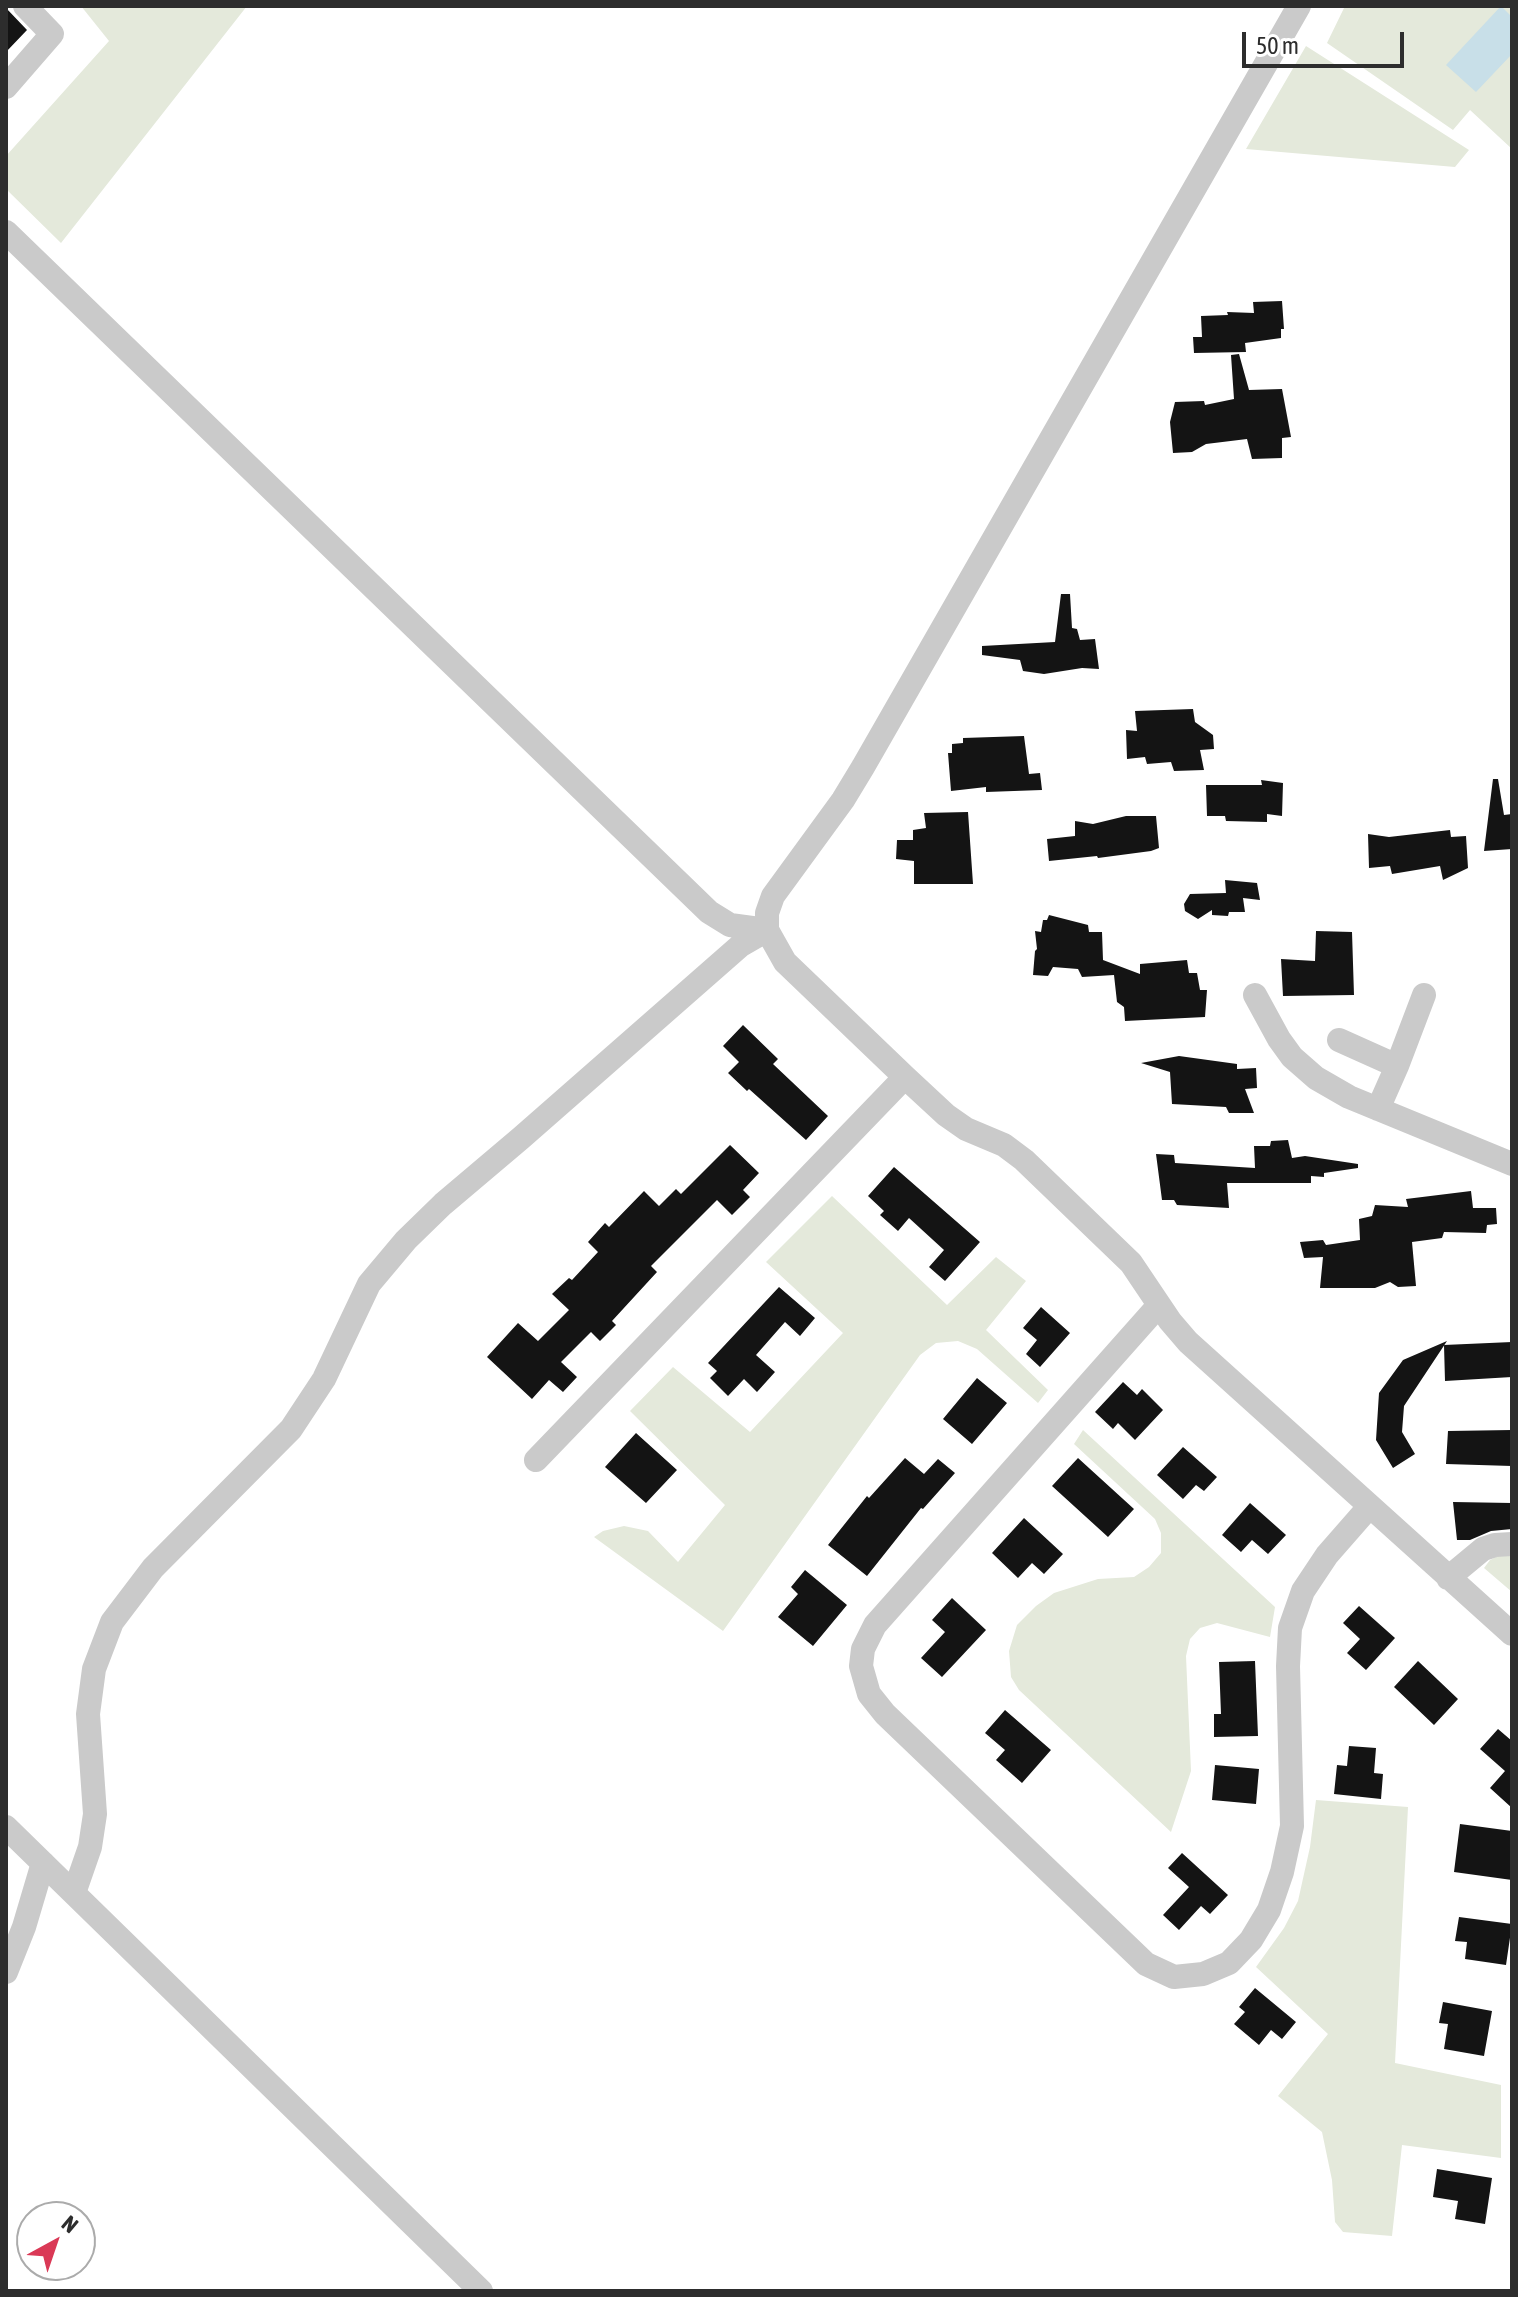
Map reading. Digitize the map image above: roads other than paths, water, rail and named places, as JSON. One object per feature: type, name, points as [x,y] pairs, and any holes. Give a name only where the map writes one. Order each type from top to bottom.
[{"type":"street","points":[[6,87],[52,34],[25,6]]},
{"type":"street","points":[[1299,6],[863,767],[843,800],[773,896],[767,913],[767,930],[785,962],[905,1077],[966,1129],[1004,1145],[1024,1160],[1131,1263],[1188,1342],[1512,1634]]},
{"type":"street","points":[[6,232],[709,912],[730,925],[767,930]]},
{"type":"street","points":[[74,1893],[90,1847],[95,1814],[88,1714],[94,1669],[112,1622],[153,1568],[291,1429],[324,1379],[369,1284],[406,1240],[443,1204],[741,945],[767,930]]},
{"type":"street","points":[[1255,995],[1292,1057],[1316,1078],[1349,1097],[1512,1164]]},
{"type":"street","points":[[1378,1109],[1424,995]]},
{"type":"street","points":[[1339,1040],[1397,1066]]},
{"type":"street","points":[[536,1460],[905,1077]]},
{"type":"street","points":[[1159,1305],[875,1625],[863,1649],[861,1666],[869,1694],[885,1714],[1146,1964],[1174,1977],[1203,1974],[1229,1963],[1251,1940],[1269,1910],[1282,1872],[1292,1826],[1290,1628],[1303,1591],[1327,1555],[1369,1507]]},
{"type":"street","points":[[1448,1578],[1483,1549],[1512,1544]]},
{"type":"street","points":[[6,1827],[481,2291]]},
{"type":"street","points":[[6,1972],[24,1927],[43,1863]]},
{"type":"water","points":[[1501,6],[1512,17],[1512,54],[1476,92],[1446,65]]}]
